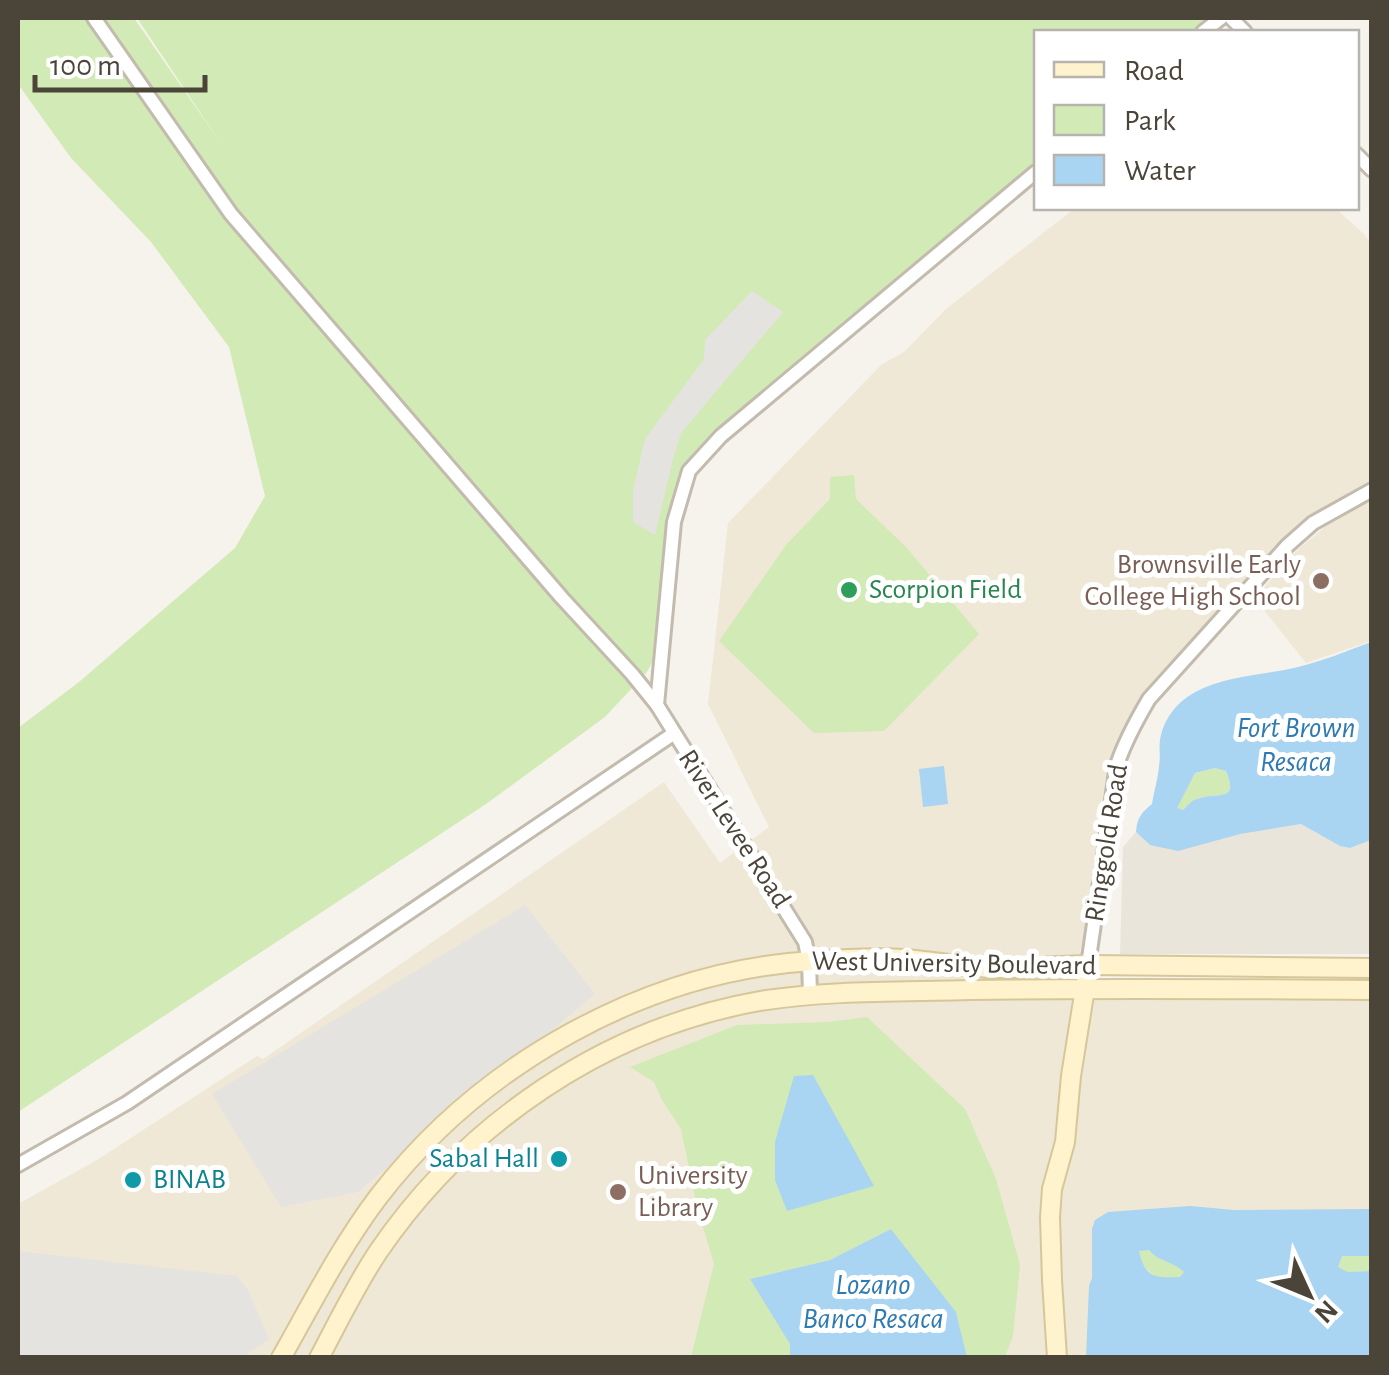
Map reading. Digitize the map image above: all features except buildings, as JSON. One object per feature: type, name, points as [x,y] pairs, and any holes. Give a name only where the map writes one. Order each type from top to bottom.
[{"type":"main road","name":"West University Boulevard","points":[[281,1358],[342,1250],[377,1199],[430,1138],[526,1059],[624,1006],[690,984],[808,961],[900,958],[994,968],[1372,968]]},
{"type":"main road","name":"Ringgold Road","points":[[1056,1358],[1052,1189],[1064,1142],[1088,966]]},
{"type":"main road","name":"West University Boulevard","points":[[319,1358],[377,1254],[459,1157],[521,1104],[596,1058],[655,1031],[726,1009],[810,994],[1086,988],[1372,990]]},
{"type":"street","name":"River Levee Road","points":[[94,18],[232,214],[657,705],[805,942],[810,994]]},
{"type":"street","points":[[657,705],[674,522],[689,470],[721,436],[1034,174]]},
{"type":"street","name":"Ringgold Road","points":[[1088,966],[1117,766],[1126,739],[1149,699],[1286,546],[1333,510],[1372,490]]},
{"type":"street","points":[[18,1166],[127,1103],[673,734]]},
{"type":"shaded area","points":[[1072,210],[1337,210],[1372,245],[1371,482],[1287,535],[1153,683],[1136,708],[1114,749],[1094,889],[1080,951],[1103,1000],[1371,1000],[1371,1357],[18,1358],[18,1204],[97,1160],[257,1056],[263,1059],[664,782],[720,863],[769,827],[708,704],[728,523],[881,365],[904,352],[946,309]]},
{"type":"shaded area","points":[[752,291],[783,312],[681,433],[655,535],[633,522],[633,490],[645,439],[704,359],[705,340]]},
{"type":"shaded area","name":"Brownsville Early College High School","points":[[1371,499],[1371,641],[1306,663],[1255,599],[1302,546],[1332,521]]},
{"type":"shaded area","points":[[1301,824],[1340,846],[1350,848],[1371,840],[1371,954],[1120,954],[1123,847],[1136,832],[1150,845]]},
{"type":"shaded area","points":[[525,905],[595,994],[358,1192],[281,1207],[212,1094]]},
{"type":"shaded area","points":[[18,1251],[237,1276],[248,1290],[269,1339],[243,1357],[18,1357]]},
{"type":"green space","points":[[18,18],[134,18],[222,145],[137,18],[1221,18],[1206,30],[1034,30],[1034,175],[682,471],[663,559],[656,655],[647,672],[605,717],[486,804],[18,1112],[18,728],[79,682],[235,548],[265,496],[229,347],[151,242],[71,158],[18,84]]},
{"type":"green space","name":"Scorpion Field","points":[[854,475],[856,499],[906,547],[979,634],[884,731],[814,733],[719,641],[786,545],[830,499],[830,477]]},
{"type":"green space","points":[[1215,768],[1226,771],[1230,781],[1228,792],[1195,800],[1183,810],[1176,808],[1195,773]]},
{"type":"green space","points":[[867,1017],[965,1109],[996,1179],[1020,1265],[1013,1336],[1005,1357],[967,1357],[956,1312],[891,1229],[830,1260],[750,1279],[791,1344],[790,1357],[691,1357],[714,1264],[681,1129],[654,1082],[630,1067],[737,1025]]},
{"type":"green space","points":[[1139,1250],[1149,1250],[1185,1271],[1180,1277],[1157,1278],[1142,1265]]},
{"type":"green space","points":[[1341,1256],[1371,1256],[1371,1271],[1348,1272],[1338,1267]]},
{"type":"water","name":"Fort Brown Resaca","points":[[1371,642],[1371,840],[1350,848],[1340,846],[1301,824],[1240,834],[1178,851],[1150,845],[1136,832],[1140,816],[1152,804],[1161,735],[1170,715],[1183,701],[1218,683],[1298,667]],"holes":[[[1215,768],[1226,771],[1230,781],[1228,792],[1195,800],[1183,810],[1177,808],[1195,773]]]},
{"type":"water","points":[[944,766],[948,804],[923,807],[919,769]]},
{"type":"water","points":[[813,1075],[874,1186],[787,1211],[775,1180],[775,1142],[794,1076]]},
{"type":"water","points":[[1190,1206],[1234,1210],[1371,1209],[1371,1256],[1342,1256],[1338,1267],[1348,1272],[1371,1271],[1371,1357],[1086,1357],[1092,1229],[1095,1220],[1108,1212]],"holes":[[[1149,1250],[1176,1266],[1184,1272],[1180,1277],[1152,1274],[1144,1267],[1139,1251]]]},
{"type":"water","name":"Lozano Banco Resaca","points":[[891,1229],[956,1312],[967,1357],[790,1357],[790,1344],[750,1279],[830,1260]]},
{"type":"place","name":"Brownsville Early College High School","points":[[1321,581]]},
{"type":"place","name":"Scorpion Field","points":[[849,590]]},
{"type":"place","name":"Sabal Hall","points":[[559,1159]]},
{"type":"place","name":"BINAB","points":[[133,1180]]},
{"type":"place","name":"University Library","points":[[618,1192]]}]
